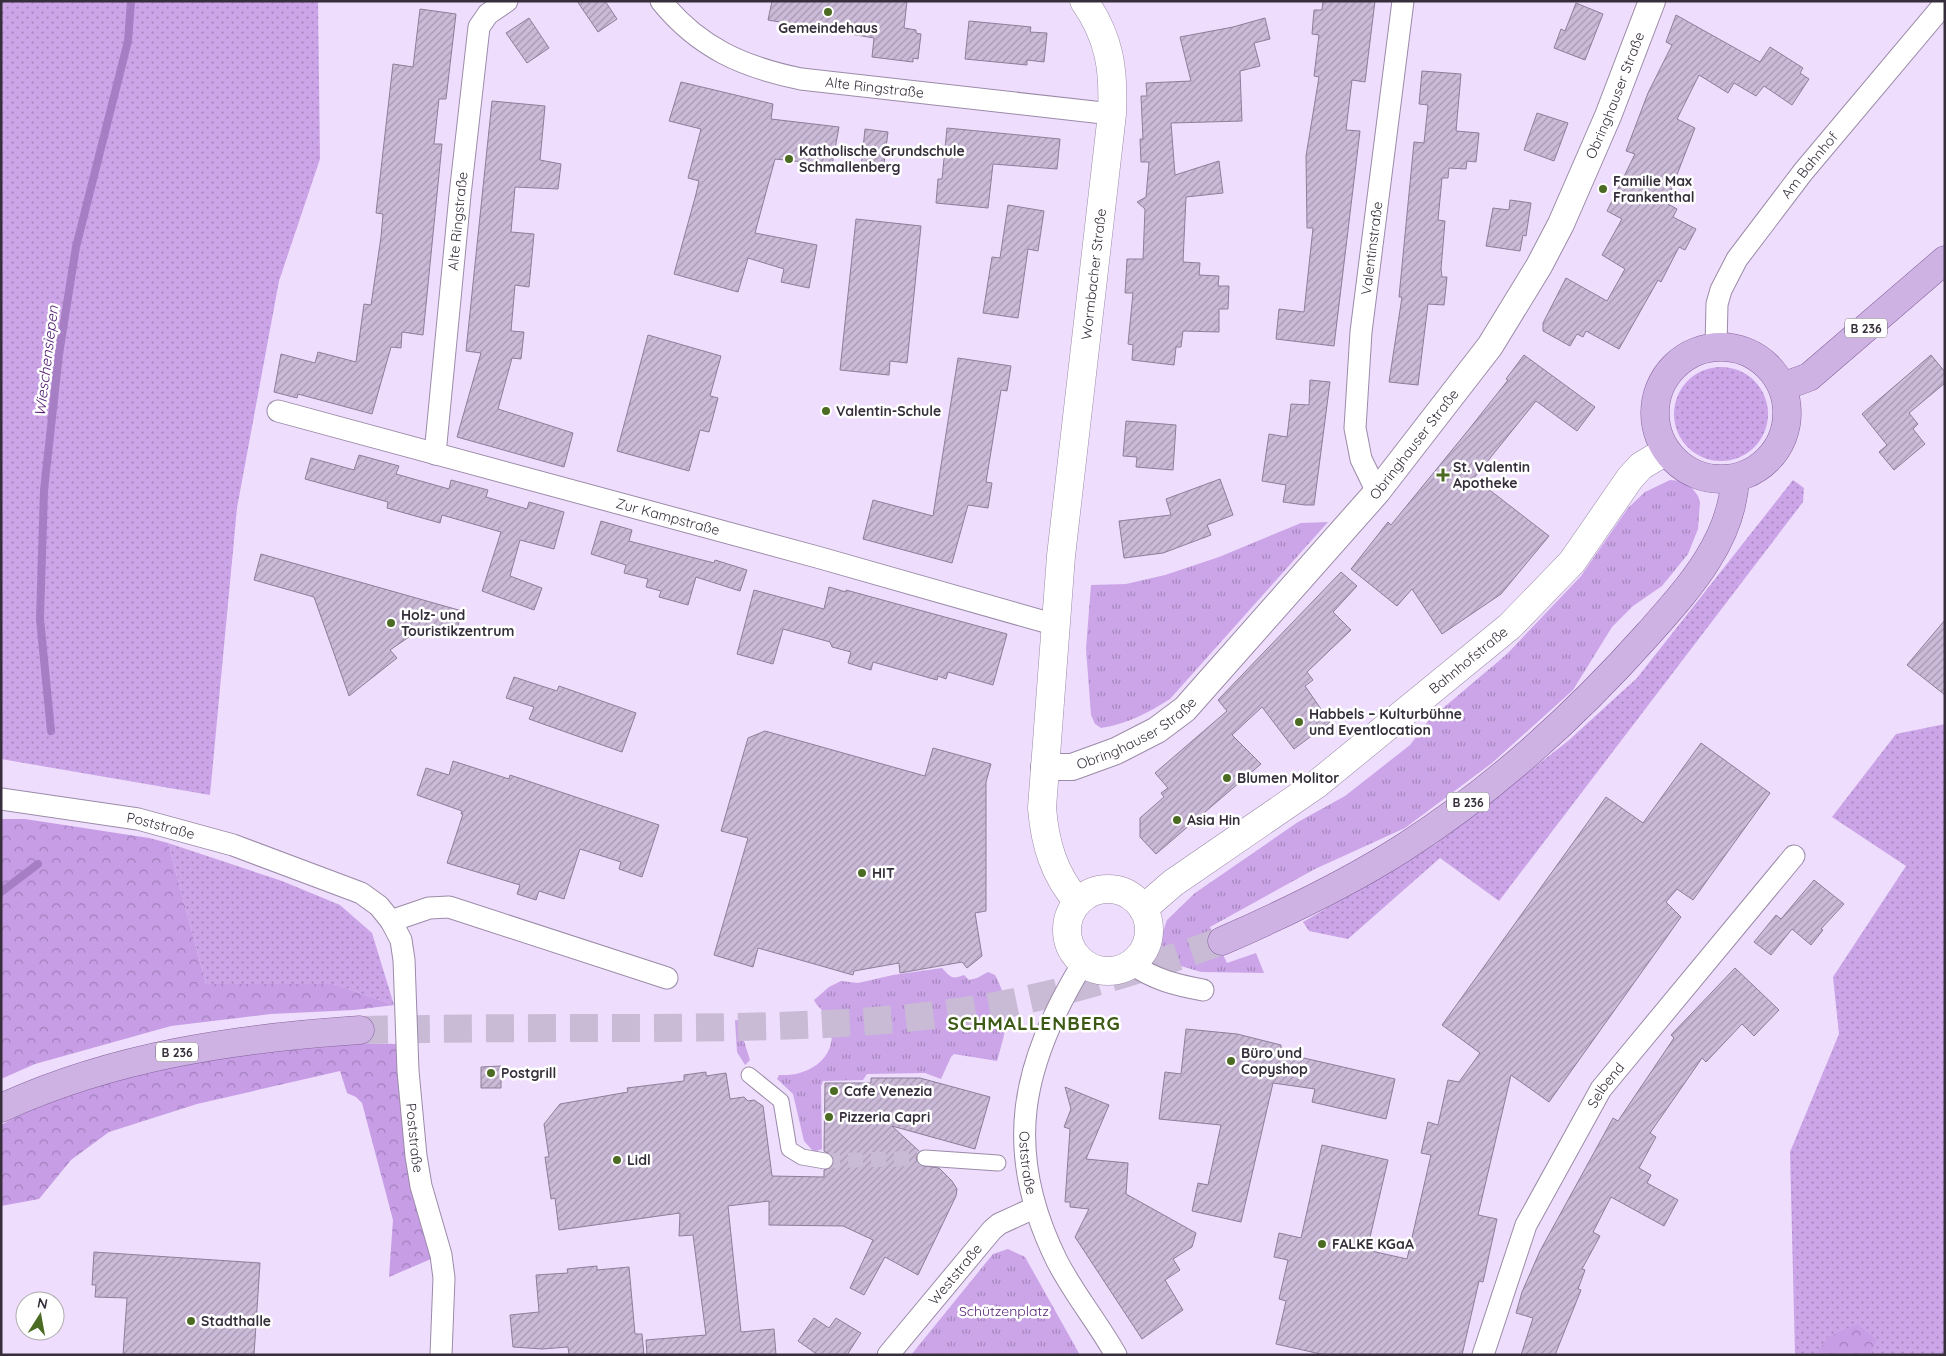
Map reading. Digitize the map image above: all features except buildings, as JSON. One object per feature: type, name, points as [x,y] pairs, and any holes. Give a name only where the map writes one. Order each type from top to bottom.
[{"type":"main road","name":"Wormbacher Straße","points":[[1078,902],[1067,890],[1056,871],[1044,831],[1044,767],[1061,556],[1112,114],[1111,62],[1103,33],[1087,2]]},
{"type":"main road","name":"B 236","points":[[1782,387],[1809,376],[1945,260]]},
{"type":"main road","points":[[1716,347],[1737,350],[1755,357],[1771,370],[1782,387],[1787,406],[1786,425],[1780,443],[1769,459],[1753,470],[1735,478],[1714,478],[1694,474],[1681,466],[1666,451],[1658,436],[1655,415],[1658,393],[1664,379],[1680,360],[1700,349],[1716,347]]},
{"type":"main road","name":"Bahnhofstraße","points":[[1143,909],[1173,884],[1317,784],[1510,626],[1572,562],[1640,466],[1666,451]]},
{"type":"main road","name":"B 236","points":[[1222,941],[1316,898],[1402,848],[1491,784],[1546,739],[1601,686],[1672,607],[1704,566],[1720,537],[1730,512],[1734,497],[1735,478]]},
{"type":"main road","points":[[1114,890],[1136,899],[1143,909],[1148,920],[1150,932],[1141,956],[1132,964],[1120,970],[1095,969],[1083,963],[1074,952],[1068,939],[1067,925],[1078,902],[1095,892],[1114,890]]},
{"type":"main road","name":"B 236","points":[[1,1108],[111,1068],[184,1050],[253,1039],[360,1030]]},
{"type":"street","name":"Alte Ringstraße","points":[[436,454],[460,195],[479,27],[488,14],[506,1]]},
{"type":"street","name":"Alte Ringstraße","points":[[661,1],[686,30],[726,55],[801,80],[1112,114]]},
{"type":"street","name":"Valentinstraße","points":[[1377,492],[1361,459],[1355,428],[1361,332],[1403,1]]},
{"type":"street","name":"Obringhauser Straße","points":[[1044,767],[1072,766],[1116,751],[1172,720],[1185,709],[1377,492],[1490,346],[1539,266],[1561,224],[1608,116],[1652,1]]},
{"type":"street","name":"Am Bahnhof","points":[[1716,347],[1717,304],[1721,290],[1737,260],[1803,172],[1945,3]]},
{"type":"street","name":"Zur Kampstraße","points":[[278,411],[1056,625]]},
{"type":"street","name":"Poststraße","points":[[1,799],[138,819],[233,845],[361,893],[379,906],[391,921],[401,940],[404,960],[408,1071],[416,1156],[421,1186],[441,1255],[444,1278],[441,1355]]},
{"type":"street","name":"Selbend","points":[[1483,1355],[1526,1225],[1601,1090],[1794,856]]},
{"type":"street","points":[[391,921],[419,910],[440,906],[472,913],[610,961],[667,978]]},
{"type":"street","name":"Oststraße","points":[[1083,963],[1062,998],[1047,1029],[1028,1098],[1023,1144],[1034,1208],[1058,1263],[1116,1355]]},
{"type":"street","points":[[1132,964],[1146,974],[1168,984],[1203,990]]},
{"type":"street","points":[[749,1075],[781,1101],[789,1148],[802,1157],[825,1160]]},
{"type":"street","points":[[925,1158],[998,1163]]},
{"type":"street","name":"Weststraße","points":[[888,1355],[992,1230],[999,1224],[1034,1208]]},
{"type":"green space","points":[[1,1],[318,1],[320,159],[279,281],[237,508],[210,795],[1,759]]},
{"type":"green space","points":[[1721,367],[1739,370],[1754,381],[1765,396],[1768,414],[1765,432],[1754,447],[1739,458],[1721,461],[1703,458],[1688,447],[1677,432],[1674,414],[1677,396],[1688,381],[1703,370]]},
{"type":"green space","points":[[1670,480],[1682,481],[1692,488],[1700,502],[1698,529],[1688,554],[1662,586],[1633,606],[1612,627],[1573,690],[1492,763],[1405,828],[1315,869],[1210,927],[1227,963],[1256,953],[1264,973],[1201,972],[1181,966],[1162,953],[1161,938],[1167,920],[1195,893],[1298,822],[1345,796],[1410,745],[1429,720],[1507,654],[1581,576],[1628,508],[1645,492]]},
{"type":"green space","points":[[1793,480],[1804,488],[1803,502],[1499,901],[1440,858],[1348,939],[1309,931],[1303,922],[1436,844],[1568,741],[1637,678]]},
{"type":"green space","points":[[1328,522],[1170,699],[1120,724],[1101,728],[1095,724],[1091,715],[1086,648],[1091,585],[1126,584],[1165,575],[1219,557],[1301,523]]},
{"type":"green space","points":[[1945,724],[1945,1355],[1795,1355],[1790,1152],[1839,1034],[1833,977],[1906,866],[1832,817],[1896,734]]},
{"type":"green space","points":[[1,819],[25,819],[149,838],[168,843],[206,984],[334,984],[394,1005],[354,1010],[271,1014],[171,1026],[35,1064],[1,1079]]},
{"type":"green space","points":[[168,843],[282,881],[340,905],[372,933],[394,1005],[334,984],[206,984]]},
{"type":"green space","points":[[942,968],[951,977],[964,975],[969,980],[988,972],[995,975],[1001,987],[1006,1008],[1006,1027],[997,1061],[954,1054],[941,1079],[925,1073],[867,1074],[863,1080],[823,1081],[821,1086],[822,1149],[814,1152],[804,1141],[793,1094],[777,1079],[779,1075],[791,1075],[813,1067],[828,1052],[832,1031],[827,1016],[814,1000],[829,987],[841,981],[858,983],[893,975]]},
{"type":"green space","points":[[735,1020],[742,1021],[743,1038],[750,1060],[745,1065],[737,1052]]},
{"type":"green space","points":[[342,1043],[399,1044],[414,1196],[431,1259],[389,1277],[393,1220],[362,1103],[356,1097],[347,1093],[340,1071],[197,1104],[109,1132],[71,1160],[39,1199],[1,1206],[1,1125],[65,1091],[252,1049]]},
{"type":"green space","name":"Schützenplatz","points":[[1008,1249],[1025,1257],[1080,1355],[911,1355],[993,1254]]},
{"type":"green space","points":[[1857,1324],[1877,1340],[1870,1355],[1816,1355],[1828,1337]]},
{"type":"waterway","name":"Wieschensiepen","points":[[51,731],[40,619],[44,490],[59,354],[76,247],[128,41],[131,1]]},
{"type":"waterway","name":"Wieschensiepen","points":[[1,892],[38,864]]},
{"type":"tunnel","points":[[360,1030],[735,1027],[856,1022],[937,1015],[1040,997],[1071,989],[1131,972],[1222,941]]},
{"type":"tunnel","points":[[825,1161],[925,1158]]},
{"type":"place","name":"Gemeindehaus","points":[[828,12]]},
{"type":"place","name":"Katholische Grundschule Schmallenberg","points":[[789,159]]},
{"type":"place","name":"Familie Max Frankenthal","points":[[1603,189]]},
{"type":"place","name":"Valentin-Schule","points":[[826,411]]},
{"type":"place","name":"St. Valentin Apotheke","points":[[1443,475]]},
{"type":"place","name":"Holz- und Touristikzentrum","points":[[391,623]]},
{"type":"place","name":"Habbels – Kulturbühne und Eventlocation","points":[[1299,722]]},
{"type":"place","name":"Blumen Molitor","points":[[1227,778]]},
{"type":"place","name":"Asia Hin","points":[[1177,820]]},
{"type":"place","name":"HIT","points":[[862,873]]},
{"type":"place","name":"Büro und Copyshop","points":[[1231,1061]]},
{"type":"place","name":"Postgrill","points":[[491,1073]]},
{"type":"place","name":"Cafe Venezia","points":[[834,1091]]},
{"type":"place","name":"Pizzeria Capri","points":[[829,1117]]},
{"type":"place","name":"Lidl","points":[[617,1160]]},
{"type":"place","name":"FALKE KGaA","points":[[1322,1244]]},
{"type":"place","name":"Stadthalle","points":[[191,1321]]},
{"type":"district","name":"SCHMALLENBERG","points":[[1034,1023]]}]
